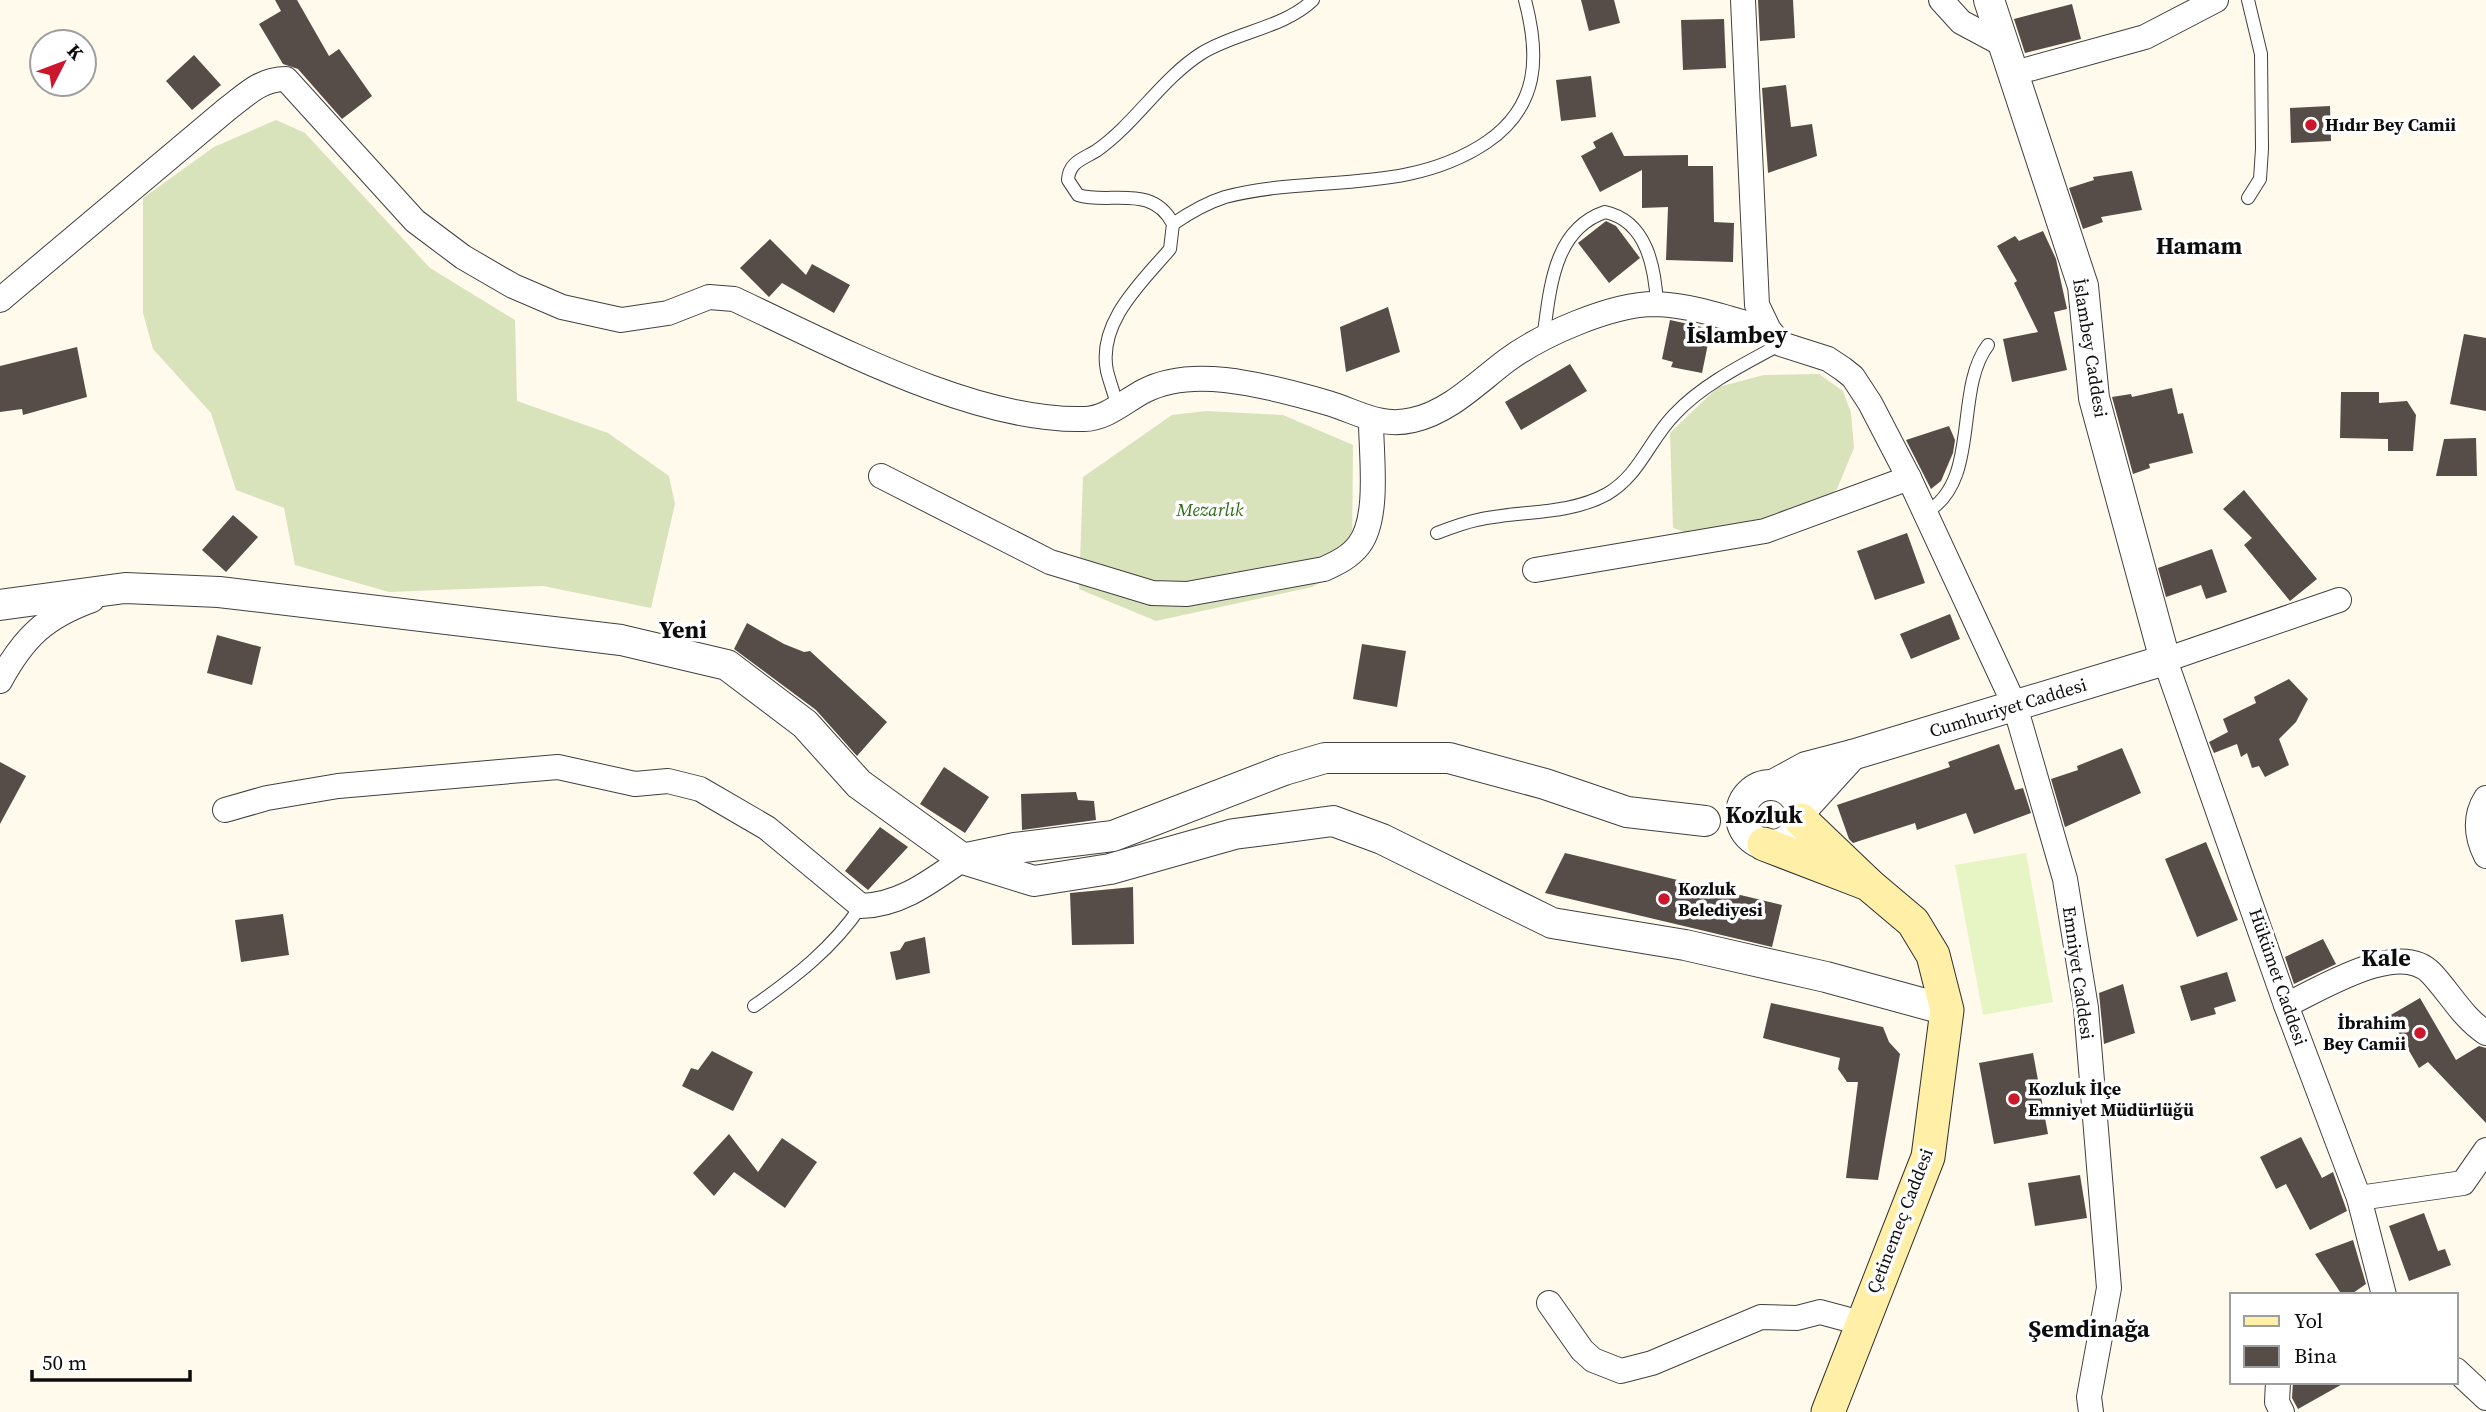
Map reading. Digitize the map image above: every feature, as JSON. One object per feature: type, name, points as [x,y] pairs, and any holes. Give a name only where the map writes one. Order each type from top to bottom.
[{"type":"main road","name":"Çetinemeç Caddesi","points":[[1801,815],[1868,884],[1913,922],[1934,955],[1947,1010],[1928,1157],[1828,1412]]},
{"type":"main road","name":"Çetinemeç Caddesi","points":[[1760,842],[1868,884]]},
{"type":"street","points":[[1743,0],[1757,305],[1775,337]]},
{"type":"street","points":[[1941,0],[1961,22],[2002,44]]},
{"type":"street","name":"İslambey Caddesi","points":[[1989,0],[2011,74],[2083,286],[2094,398],[2165,660]]},
{"type":"street","points":[[2011,74],[2145,37],[2216,0]]},
{"type":"street","points":[[0,300],[263,81],[286,79],[415,221],[463,257],[537,297],[588,315],[621,320],[653,317],[709,297],[734,299],[924,384],[1035,416],[1087,420],[1118,408],[1145,390],[1189,377],[1271,387],[1330,404],[1371,421],[1372,503],[1365,535],[1359,545],[1344,559],[1324,569],[1187,594],[1152,593],[1050,562],[881,476]]},
{"type":"street","name":"Emniyet Caddesi","points":[[1371,421],[1413,420],[1446,408],[1525,347],[1615,310],[1657,304],[1709,313],[1775,337],[1828,359],[1853,377],[1909,478],[2014,706],[2065,879],[2086,1008],[2091,1100],[2109,1287],[2089,1397],[2091,1412]]},
{"type":"street","points":[[1535,569],[1765,531],[1909,478]]},
{"type":"street","points":[[0,605],[125,588],[231,593],[621,640],[727,665],[805,724],[859,784],[963,859],[1034,881],[1110,869],[1234,834],[1333,821],[1382,839],[1552,923],[1685,945],[1826,977],[1947,1010]]},
{"type":"street","points":[[0,681],[35,629],[61,612],[125,588]]},
{"type":"street","points":[[2165,660],[2339,600]]},
{"type":"street","name":"Cumhuriyet Caddesi","points":[[1705,821],[1734,808],[1806,767],[2165,660]]},
{"type":"street","name":"Hükümet Caddesi","points":[[2165,660],[2286,1005],[2359,1198],[2380,1293]]},
{"type":"street","points":[[225,810],[267,798],[338,786],[558,767],[635,784],[668,781],[700,789],[767,828],[861,906],[882,906],[904,897],[963,859],[1015,848],[1113,836],[1284,770],[1325,758],[1448,758],[1545,784],[1627,812],[1705,821],[1760,842],[1783,843],[1798,830],[1801,815],[1852,755]]},
{"type":"street","points":[[1760,842],[1748,834],[1741,816],[1760,791],[1791,793],[1801,815]]},
{"type":"street","points":[[2486,798],[2477,822],[2480,843],[2486,856]]},
{"type":"street","points":[[2286,1005],[2368,967],[2407,959],[2429,971],[2470,1022],[2486,1033]]},
{"type":"street","points":[[2359,1198],[2463,1184],[2486,1150]]},
{"type":"street","points":[[1549,1303],[1592,1360],[1621,1371],[1652,1363],[1761,1317],[1797,1318],[1820,1312],[1861,1323]]},
{"type":"street","points":[[2458,1372],[2486,1398]]},
{"type":"street","points":[[2278,1384],[2277,1402],[2282,1412]]},
{"type":"lane","points":[[1118,408],[1107,371],[1108,346],[1125,301],[1142,277],[1170,249],[1173,224],[1169,217],[1154,205],[1130,196],[1078,195],[1068,180],[1071,167],[1116,134],[1190,61],[1219,44],[1298,12],[1312,0]]},
{"type":"lane","points":[[1173,224],[1223,198],[1409,175],[1447,164],[1477,148],[1512,121],[1531,84],[1533,53],[1525,0]]},
{"type":"lane","points":[[2248,0],[2261,54],[2262,135],[2260,179],[2248,198]]},
{"type":"lane","points":[[1543,340],[1552,280],[1565,244],[1585,221],[1605,212],[1626,220],[1647,250],[1656,278],[1657,304]]},
{"type":"lane","points":[[1437,533],[1478,519],[1541,513],[1595,500],[1609,493],[1632,474],[1676,412],[1740,367],[1775,337]]},
{"type":"lane","points":[[1925,513],[1941,503],[1950,491],[1961,451],[1973,372],[1988,345]]},
{"type":"lane","points":[[754,1006],[820,956],[842,934],[861,906]]},
{"type":"green space","points":[[276,120],[305,133],[430,268],[515,320],[517,401],[608,433],[669,476],[675,504],[651,608],[543,586],[389,592],[295,565],[284,508],[236,490],[211,413],[153,349],[143,313],[143,198],[214,147]]},
{"type":"green space","points":[[1819,374],[1843,391],[1851,413],[1854,448],[1837,489],[1816,506],[1696,536],[1673,528],[1670,433],[1718,387],[1764,375]]},
{"type":"green space","name":"Mezarlık","points":[[1206,411],[1283,415],[1353,445],[1352,555],[1336,574],[1312,587],[1156,621],[1079,589],[1083,477],[1172,415]]},
{"type":"green space","points":[[2026,853],[2053,1002],[1983,1015],[1955,865]]},
{"type":"building","points":[[275,0],[297,0],[329,56],[339,49],[372,96],[342,119],[298,69],[283,64],[259,24],[281,11]]},
{"type":"building","points":[[1581,0],[1614,0],[1620,23],[1589,31]]},
{"type":"building","points":[[1758,0],[1793,0],[1795,38],[1760,41]]},
{"type":"building","points":[[2072,4],[2081,39],[2025,53],[2014,19]]},
{"type":"building","points":[[1724,19],[1726,68],[1683,70],[1681,20]]},
{"type":"building","points":[[194,55],[221,85],[192,110],[166,81]]},
{"type":"building","points":[[1591,76],[1596,117],[1561,121],[1556,80]]},
{"type":"building","points":[[1786,85],[1791,127],[1812,124],[1817,156],[1768,173],[1762,88]]},
{"type":"building","name":"Hıdır Bey Camii","points":[[2330,106],[2331,141],[2291,143],[2290,108]]},
{"type":"building","points":[[1612,132],[1624,156],[1688,155],[1688,166],[1713,166],[1714,222],[1734,223],[1733,262],[1666,260],[1668,207],[1642,208],[1642,170],[1600,192],[1581,156],[1596,148],[1593,142]]},
{"type":"building","points":[[2132,171],[2142,210],[2101,217],[2103,222],[2083,229],[2069,188],[2094,180],[2093,177]]},
{"type":"building","points":[[1606,221],[1616,226],[1640,258],[1609,283],[1578,243]]},
{"type":"building","points":[[2043,231],[2056,259],[2067,309],[2054,312],[2067,370],[2012,382],[2003,339],[2038,332],[2014,283],[2017,281],[1997,246],[2015,236],[2019,241]]},
{"type":"building","points":[[770,239],[806,275],[812,264],[850,285],[834,313],[782,283],[769,297],[740,268]]},
{"type":"building","points":[[1388,307],[1400,352],[1346,372],[1340,327]]},
{"type":"building","points":[[1670,320],[1711,329],[1702,373],[1671,367],[1673,362],[1662,359]]},
{"type":"building","points":[[2464,334],[2486,338],[2486,411],[2450,404]]},
{"type":"building","points":[[77,347],[87,397],[23,415],[22,409],[0,412],[0,366]]},
{"type":"building","points":[[1570,364],[1587,391],[1521,430],[1505,402]]},
{"type":"building","points":[[2172,388],[2178,414],[2183,413],[2193,453],[2149,464],[2150,468],[2133,474],[2112,397],[2131,394],[2132,397]]},
{"type":"building","points":[[2341,392],[2379,392],[2379,403],[2407,401],[2416,415],[2413,451],[2388,451],[2388,439],[2340,438]]},
{"type":"building","points":[[1949,426],[1955,440],[1953,453],[1941,481],[1931,489],[1906,440]]},
{"type":"building","points":[[2476,438],[2477,476],[2436,476],[2444,439]]},
{"type":"building","points":[[2244,490],[2317,579],[2290,601],[2244,545],[2252,538],[2223,509]]},
{"type":"building","points":[[233,515],[258,537],[226,572],[202,550]]},
{"type":"building","points":[[1907,533],[1925,583],[1875,600],[1857,551]]},
{"type":"building","points":[[2212,549],[2227,592],[2206,599],[2201,585],[2166,597],[2158,568]]},
{"type":"building","points":[[1950,614],[1960,639],[1911,659],[1900,634]]},
{"type":"building","points":[[747,623],[784,644],[804,652],[810,651],[887,722],[857,756],[816,710],[734,649]]},
{"type":"building","points":[[217,635],[261,647],[252,685],[207,673]]},
{"type":"building","points":[[1362,644],[1406,651],[1397,707],[1353,699]]},
{"type":"building","points":[[2289,679],[2308,699],[2296,722],[2279,739],[2289,765],[2265,777],[2259,766],[2252,768],[2247,753],[2241,757],[2237,744],[2214,753],[2209,742],[2228,732],[2223,719],[2256,703],[2254,697]]},
{"type":"building","points":[[1999,744],[2015,790],[2023,788],[2031,813],[1974,834],[1966,813],[1917,830],[1915,823],[1853,843],[1849,839],[1837,805],[1950,767],[1948,762]]},
{"type":"building","points":[[2122,748],[2141,793],[2065,827],[2051,779],[2078,770],[2077,766]]},
{"type":"building","points":[[0,762],[26,776],[0,824]]},
{"type":"building","points":[[944,767],[989,797],[965,833],[920,804]]},
{"type":"building","points":[[1076,792],[1078,800],[1094,801],[1096,820],[1022,830],[1021,794]]},
{"type":"building","points":[[880,827],[908,847],[868,890],[845,871]]},
{"type":"building","points":[[2206,842],[2238,920],[2197,937],[2165,859]]},
{"type":"building","name":"Kozluk Belediyesi","points":[[1565,853],[1782,905],[1772,947],[1545,893]]},
{"type":"building","points":[[1133,887],[1134,944],[1072,945],[1070,893]]},
{"type":"building","points":[[283,914],[289,955],[241,962],[235,920]]},
{"type":"building","points":[[925,937],[930,973],[896,980],[890,952],[900,950],[905,942]]},
{"type":"building","points":[[2323,939],[2336,964],[2294,984],[2285,957]]},
{"type":"building","points":[[2227,972],[2236,1001],[2214,1008],[2216,1014],[2191,1021],[2180,986]]},
{"type":"building","points":[[2123,984],[2135,1033],[2104,1044],[2099,993]]},
{"type":"building","points":[[2420,998],[2456,1060],[2479,1046],[2486,1048],[2486,1123],[2428,1062],[2419,1068],[2389,1016]]},
{"type":"building","points":[[1771,1003],[1883,1027],[1889,1042],[1900,1054],[1878,1180],[1846,1178],[1858,1082],[1847,1082],[1838,1069],[1840,1058],[1763,1038]]},
{"type":"building","points":[[712,1051],[753,1072],[733,1111],[682,1086],[691,1068],[698,1070]]},
{"type":"building","name":"Kozluk İlçe Emniyet Müdürlüğü","points":[[2033,1053],[2048,1134],[1994,1144],[1979,1063]]},
{"type":"building","points":[[729,1134],[758,1172],[782,1138],[817,1162],[785,1208],[734,1172],[714,1196],[693,1173]]},
{"type":"building","points":[[2301,1137],[2322,1178],[2333,1172],[2347,1211],[2310,1230],[2286,1184],[2276,1189],[2260,1157]]},
{"type":"building","points":[[2080,1175],[2087,1218],[2035,1226],[2028,1183]]},
{"type":"building","points":[[2424,1213],[2438,1251],[2445,1249],[2451,1265],[2409,1281],[2389,1226]]},
{"type":"building","points":[[2353,1240],[2366,1284],[2353,1293],[2341,1293],[2315,1254]]},
{"type":"building","points":[[2293,1384],[2342,1384],[2298,1409],[2292,1398]]},
{"type":"place","name":"Hıdır Bey Camii","points":[[2311,125]]},
{"type":"place","name":"Kozluk Belediyesi","points":[[1664,899]]},
{"type":"place","name":"İbrahim Bey Camii","points":[[2420,1033]]},
{"type":"place","name":"Kozluk İlçe Emniyet Müdürlüğü","points":[[2014,1099]]},
{"type":"district","name":"Hamam","points":[[2199,246]]},
{"type":"district","name":"İslambey","points":[[1737,335]]},
{"type":"district","name":"Yeni","points":[[683,630]]},
{"type":"district","name":"Kozluk","points":[[1764,815]]},
{"type":"district","name":"Kale","points":[[2386,958]]},
{"type":"district","name":"Şemdinağa","points":[[2089,1329]]}]
